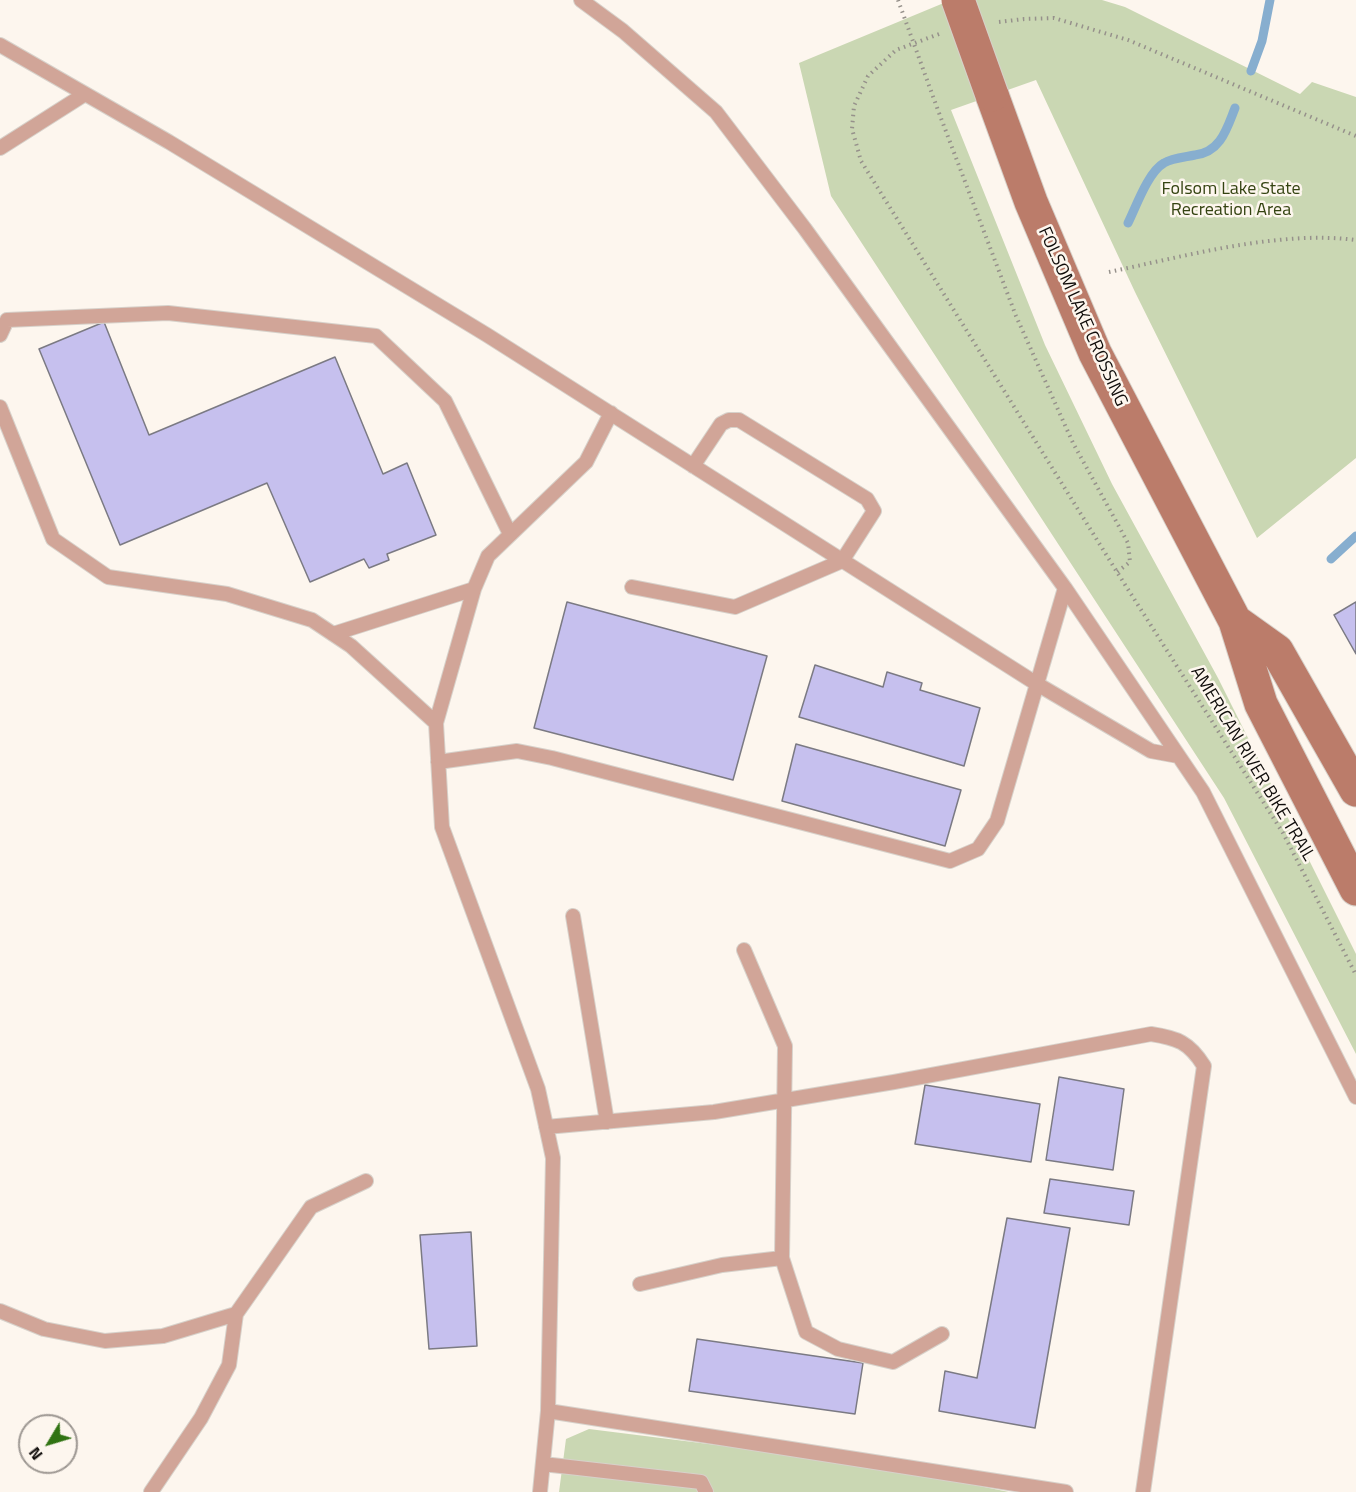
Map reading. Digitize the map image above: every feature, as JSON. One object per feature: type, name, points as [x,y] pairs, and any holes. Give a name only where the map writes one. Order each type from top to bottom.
[{"type":"main road","name":"FOLSOM LAKE CROSSING","points":[[958,0],[1031,202],[1095,353],[1235,621],[1261,704],[1356,889]]},
{"type":"main road","name":"FOLSOM LAKE CROSSING","points":[[1235,621],[1276,651],[1356,790]]},
{"type":"lane","points":[[581,0],[623,31],[716,112],[805,229],[1065,588],[1203,792],[1356,1097]]},
{"type":"lane","points":[[0,45],[169,142],[435,304],[611,413],[1036,684],[1151,751],[1178,756]]},
{"type":"lane","points":[[0,148],[85,94]]},
{"type":"lane","points":[[0,336],[7,320],[168,313],[376,336],[445,401],[510,534]]},
{"type":"lane","points":[[0,407],[52,539],[108,577],[227,594],[312,620],[351,645],[436,723]]},
{"type":"lane","points":[[540,1492],[548,1411],[553,1158],[538,1089],[442,827],[436,723],[474,589],[488,556],[586,462],[611,413]]},
{"type":"lane","points":[[633,587],[735,607],[842,561],[874,511],[867,499],[739,420],[729,420],[721,424],[693,466]]},
{"type":"lane","points":[[438,762],[517,751],[540,755],[950,861],[978,849],[996,821],[1065,588]]},
{"type":"lane","points":[[333,634],[474,589]]},
{"type":"lane","points":[[573,916],[608,1122]]},
{"type":"lane","points":[[744,950],[785,1046],[782,1258],[806,1332],[838,1349],[893,1362],[942,1334]]},
{"type":"lane","points":[[546,1127],[714,1113],[1150,1034],[1175,1038],[1195,1053],[1204,1066],[1143,1492]]},
{"type":"lane","points":[[151,1492],[201,1418],[229,1365],[236,1314],[311,1207],[366,1180]]},
{"type":"lane","points":[[640,1284],[722,1264],[782,1258]]},
{"type":"lane","points":[[0,1311],[44,1329],[105,1341],[163,1336],[236,1314]]},
{"type":"lane","points":[[548,1411],[1065,1492]]},
{"type":"lane","points":[[543,1464],[701,1482],[706,1492]]},
{"type":"path","name":"AMERICAN RIVER BIKE TRAIL","points":[[898,0],[1016,316],[1072,443],[1128,543],[1130,562],[1117,572],[1282,833],[1356,975]]},
{"type":"path","points":[[1109,272],[1214,250],[1289,239],[1327,236],[1356,240]]},
{"type":"green space","name":"Folsom Lake State Recreation Area","points":[[951,0],[1102,0],[1125,7],[1300,94],[1312,82],[1356,97],[1356,458],[1257,538],[1135,292],[1036,80],[951,110],[1045,345],[1112,484],[1218,678],[1356,954],[1356,1054],[1224,798],[831,196],[799,63]]},
{"type":"green space","points":[[589,1429],[876,1465],[1009,1492],[559,1492],[566,1439]]},
{"type":"building","points":[[104,322],[149,435],[335,357],[383,474],[407,463],[436,535],[387,554],[389,560],[369,568],[364,559],[310,582],[267,483],[120,545],[39,349]]},
{"type":"building","points":[[567,602],[767,656],[733,780],[534,728]]},
{"type":"building","points":[[1356,602],[1356,654],[1334,615]]},
{"type":"building","points":[[815,665],[883,687],[887,672],[922,683],[920,690],[980,708],[964,766],[799,717]]},
{"type":"building","points":[[796,744],[961,790],[945,846],[782,801]]},
{"type":"building","points":[[1059,1077],[1124,1089],[1113,1170],[1046,1160]]},
{"type":"building","points":[[925,1085],[1040,1104],[1031,1162],[915,1144]]},
{"type":"building","points":[[1050,1179],[1134,1191],[1129,1225],[1044,1213]]},
{"type":"building","points":[[1007,1218],[1070,1228],[1035,1428],[939,1411],[945,1371],[977,1378]]},
{"type":"building","points":[[471,1232],[477,1346],[429,1349],[420,1235]]},
{"type":"building","points":[[697,1339],[863,1363],[855,1414],[689,1391]]},
{"type":"waterway","points":[[1251,71],[1262,41],[1270,0]]},
{"type":"waterway","points":[[1128,223],[1148,182],[1158,168],[1171,160],[1204,153],[1211,149],[1222,138],[1235,108]]},
{"type":"waterway","points":[[1331,559],[1356,536]]}]
